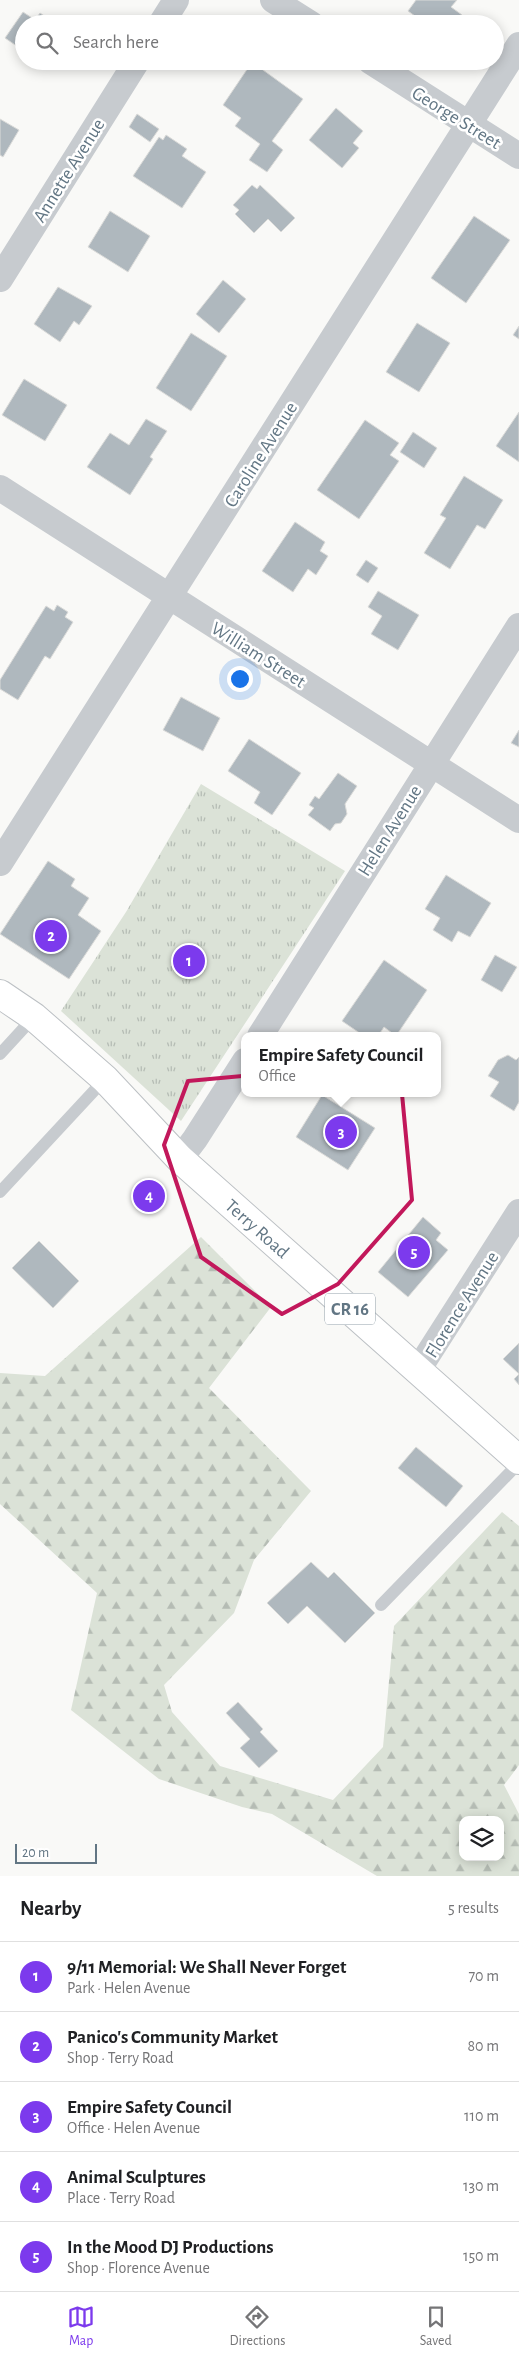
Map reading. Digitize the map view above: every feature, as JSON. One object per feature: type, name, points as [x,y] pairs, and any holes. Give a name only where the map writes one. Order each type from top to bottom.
[{"type":"main road","name":"Terry Road","points":[[0,994],[34,1017],[106,1079],[180,1159],[519,1461]]},
{"type":"street","points":[[167,15],[176,0]]},
{"type":"street","points":[[273,0],[297,15]]},
{"type":"street","name":"Caroline Avenue","points":[[504,69],[519,45]]},
{"type":"street","name":"Annette Avenue","points":[[0,279],[131,70]]},
{"type":"street","name":"George Street","points":[[384,70],[519,156]]},
{"type":"street","name":"Caroline Avenue","points":[[0,863],[503,70]]},
{"type":"street","name":"William Street","points":[[0,488],[519,820]]},
{"type":"street","name":"Helen Avenue","points":[[263,1032],[519,626]]},
{"type":"street","points":[[180,1159],[196,1139],[241,1067]]},
{"type":"street","name":"Florence Avenue","points":[[418,1370],[519,1212]]},
{"type":"lane","points":[[0,1054],[34,1017]]},
{"type":"lane","points":[[0,1192],[106,1079]]},
{"type":"lane","points":[[382,1605],[519,1461]]},
{"type":"highlighted area","points":[[298,1071],[402,1094],[412,1200],[338,1284],[282,1314],[201,1257],[164,1145],[188,1081]]},
{"type":"green space","points":[[201,784],[345,871],[181,1121],[61,1011],[126,912]]},
{"type":"green space","points":[[201,1237],[271,1307],[209,1388],[311,1491],[254,1560],[234,1613],[164,1685],[172,1712],[220,1766],[333,1800],[383,1747],[394,1626],[502,1512],[519,1526],[519,1765],[504,1785],[519,1814],[519,1876],[377,1876],[272,1814],[242,1807],[159,1779],[71,1710],[97,1593],[0,1504],[0,1373],[45,1376]]},
{"type":"building","points":[[416,0],[457,0],[451,7],[462,15],[414,15],[408,11]]},
{"type":"building","points":[[15,24],[15,45],[5,38]]},
{"type":"building","points":[[247,70],[263,70],[303,99],[272,141],[283,150],[267,172],[249,160],[260,144],[235,126],[241,118],[223,105]]},
{"type":"building","points":[[336,108],[363,131],[353,143],[359,148],[342,168],[309,140]]},
{"type":"building","points":[[137,114],[159,129],[150,142],[129,127]]},
{"type":"building","points":[[0,119],[19,130],[3,157],[0,155]]},
{"type":"building","points":[[166,135],[187,149],[182,156],[206,172],[182,208],[133,176],[159,137],[163,140]]},
{"type":"building","points":[[252,185],[257,189],[260,185],[295,218],[281,232],[268,219],[254,233],[235,214],[239,210],[233,205]]},
{"type":"building","points":[[110,211],[150,236],[128,272],[88,247]]},
{"type":"building","points":[[474,216],[510,240],[466,303],[431,278]]},
{"type":"building","points":[[223,280],[246,299],[219,333],[196,314]]},
{"type":"building","points":[[58,287],[92,306],[79,325],[74,321],[60,342],[34,324]]},
{"type":"building","points":[[417,323],[450,343],[419,392],[386,372]]},
{"type":"building","points":[[519,326],[519,339],[513,335]]},
{"type":"building","points":[[191,333],[227,356],[191,411],[156,388]]},
{"type":"building","points":[[24,379],[67,405],[45,441],[2,415]]},
{"type":"building","points":[[519,412],[519,462],[496,446]]},
{"type":"building","points":[[146,419],[167,431],[150,457],[153,459],[130,495],[87,467],[110,433],[129,445]]},
{"type":"building","points":[[365,420],[399,443],[390,455],[399,461],[359,519],[317,490]]},
{"type":"building","points":[[413,432],[437,448],[424,468],[400,452]]},
{"type":"building","points":[[464,476],[503,500],[485,529],[477,525],[450,569],[424,553],[446,518],[440,515]]},
{"type":"building","points":[[295,522],[325,542],[320,551],[328,556],[316,575],[308,569],[293,592],[262,571]]},
{"type":"building","points":[[366,560],[378,568],[368,583],[356,575]]},
{"type":"building","points":[[378,591],[419,615],[398,650],[371,634],[382,616],[368,607]]},
{"type":"building","points":[[57,605],[68,612],[65,617],[73,622],[50,659],[45,656],[18,700],[0,689],[0,680],[46,606],[54,611]]},
{"type":"building","points":[[181,697],[220,718],[203,751],[163,730]]},
{"type":"building","points":[[519,730],[519,747],[511,743]]},
{"type":"building","points":[[249,739],[301,773],[272,815],[254,803],[260,792],[228,771]]},
{"type":"building","points":[[338,773],[357,786],[345,804],[347,814],[341,823],[335,824],[330,831],[308,815],[314,808],[309,805],[315,796],[319,799]]},
{"type":"building","points":[[48,861],[75,879],[71,886],[89,898],[78,915],[101,931],[69,979],[0,934]]},
{"type":"building","points":[[446,875],[491,903],[470,937],[458,931],[452,942],[433,930],[440,918],[425,909]]},
{"type":"building","points":[[495,955],[517,967],[502,992],[481,980]]},
{"type":"building","points":[[384,960],[427,990],[399,1032],[391,1032],[384,1027],[381,1032],[358,1032],[342,1021]]},
{"type":"building","points":[[508,1055],[516,1060],[519,1057],[519,1102],[514,1111],[490,1096],[499,1082],[488,1076],[498,1060]]},
{"type":"building","points":[[321,1097],[325,1097],[375,1128],[348,1170],[296,1137]]},
{"type":"building","points":[[423,1217],[441,1233],[436,1240],[448,1250],[408,1297],[378,1272]]},
{"type":"building","points":[[39,1241],[79,1281],[53,1308],[12,1268]]},
{"type":"building","points":[[519,1343],[519,1374],[503,1359]]},
{"type":"building","points":[[519,1374],[519,1385],[514,1379]]},
{"type":"building","points":[[416,1447],[463,1486],[446,1507],[398,1468]]},
{"type":"building","points":[[311,1562],[328,1578],[334,1572],[375,1613],[345,1643],[307,1606],[288,1624],[267,1603]]},
{"type":"building","points":[[238,1702],[263,1729],[260,1732],[278,1751],[259,1768],[240,1748],[250,1739],[226,1713]]},
{"type":"place","name":"Panico's Community Market","points":[[51,936]]},
{"type":"place","name":"9/11 Memorial: We Shall Never Forget","points":[[189,961]]},
{"type":"place","name":"Empire Safety Council","points":[[341,1132]]},
{"type":"place","name":"Animal Sculptures","points":[[149,1196]]},
{"type":"place","name":"In the Mood DJ Productions","points":[[414,1252]]}]
